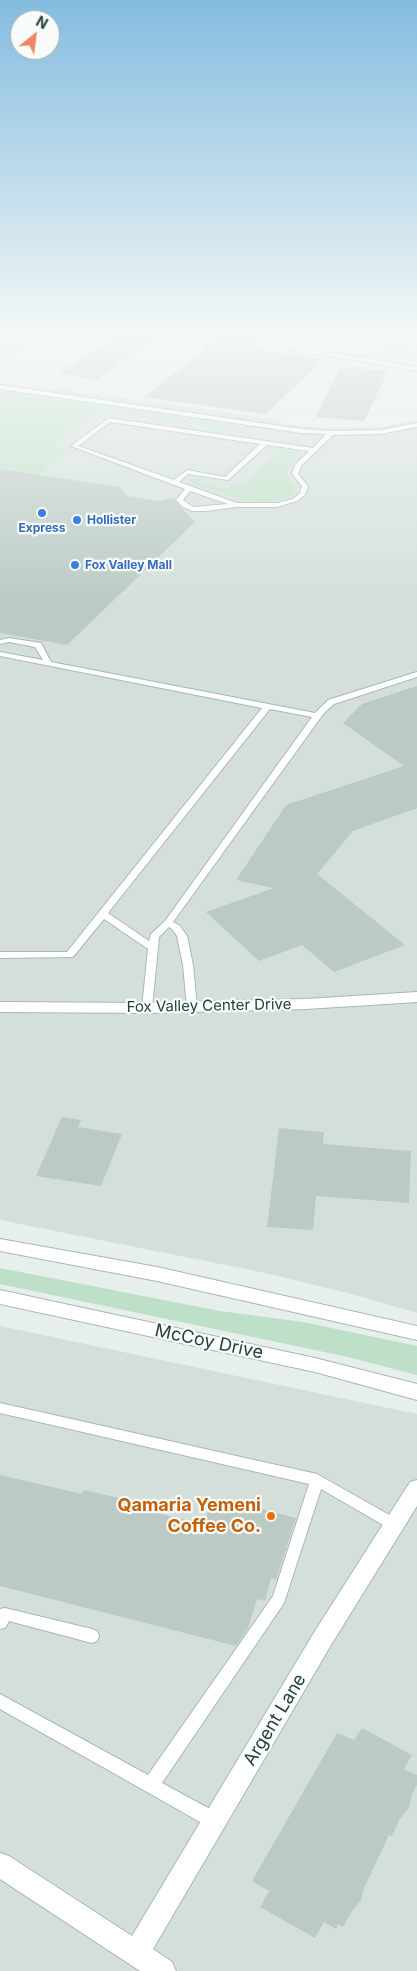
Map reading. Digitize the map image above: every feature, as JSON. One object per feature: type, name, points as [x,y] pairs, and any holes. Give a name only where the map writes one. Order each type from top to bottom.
[{"type":"street","name":"Fox Valley Center Drive","points":[[0,1007],[147,1008],[306,1004],[417,998]]},
{"type":"street","points":[[0,1244],[157,1274],[417,1333]]},
{"type":"street","name":"McCoy Drive","points":[[0,1297],[315,1365],[417,1392]]},
{"type":"street","name":"Argent Lane","points":[[136,1952],[323,1638],[417,1488]]},
{"type":"street","points":[[0,1865],[163,1971]]},
{"type":"lane","points":[[105,423],[74,446],[236,505]]},
{"type":"lane","points":[[130,423],[314,450]]},
{"type":"lane","points":[[226,437],[242,423]]},
{"type":"lane","points":[[249,423],[302,431],[331,433],[381,432],[417,425]]},
{"type":"lane","points":[[189,488],[179,500],[185,506],[192,509],[236,505],[277,505],[295,500],[304,494],[305,486],[295,474],[298,465],[331,433]]},
{"type":"lane","points":[[175,482],[187,472],[226,478],[265,443]]},
{"type":"lane","points":[[0,642],[9,640],[38,645],[48,663]]},
{"type":"lane","points":[[0,654],[317,716]]},
{"type":"lane","points":[[147,1008],[154,936],[159,929],[168,923],[317,716],[330,702],[417,674]]},
{"type":"lane","points":[[0,955],[70,955],[268,706]]},
{"type":"lane","points":[[103,914],[153,948]]},
{"type":"lane","points":[[168,923],[176,928],[182,936],[188,965],[192,1007]]},
{"type":"lane","points":[[0,1408],[318,1480],[395,1525]]},
{"type":"lane","points":[[150,1786],[279,1599],[318,1480]]},
{"type":"lane","points":[[0,1623],[5,1614],[92,1636]]},
{"type":"lane","points":[[0,1701],[215,1821]]},
{"type":"shaded area","name":"Fox Valley Mall","points":[[0,423],[282,423],[321,428],[380,427],[401,423],[417,423],[417,1313],[356,1295],[261,1272],[0,1220]]},
{"type":"shaded area","points":[[0,1326],[417,1414],[417,1971],[0,1971]]},
{"type":"green space","points":[[0,423],[82,423],[53,445],[68,450],[39,474],[0,468]]},
{"type":"green space","points":[[184,423],[217,423],[224,424],[227,427],[219,433],[215,432],[217,428]]},
{"type":"green space","points":[[270,448],[297,452],[300,455],[288,468],[288,478],[296,488],[290,497],[266,502],[247,501],[196,485],[189,480],[195,478],[202,479],[198,483],[226,489],[234,484],[244,486],[280,451]]},
{"type":"green space","points":[[0,1268],[220,1311],[303,1322],[417,1346],[417,1375],[348,1357],[0,1284]]},
{"type":"building","name":"Fox Valley Mall","points":[[0,469],[119,487],[127,496],[157,501],[172,498],[195,522],[67,645],[0,633]]},
{"type":"building","points":[[417,686],[417,808],[353,831],[317,874],[405,945],[334,972],[302,945],[259,961],[206,912],[274,888],[236,880],[286,805],[404,766],[343,723],[362,704]]},
{"type":"building","points":[[62,1117],[81,1120],[78,1127],[122,1134],[101,1186],[36,1176]]},
{"type":"building","points":[[279,1128],[324,1132],[323,1144],[411,1151],[409,1203],[316,1196],[313,1230],[267,1227]]},
{"type":"building","points":[[0,1475],[82,1494],[84,1490],[128,1500],[126,1506],[204,1524],[211,1501],[251,1511],[252,1507],[296,1518],[276,1580],[271,1578],[265,1601],[257,1599],[248,1628],[236,1646],[0,1586]]},
{"type":"building","points":[[362,1728],[412,1755],[404,1769],[417,1775],[417,1785],[412,1794],[409,1808],[399,1820],[392,1836],[389,1835],[364,1888],[361,1900],[343,1927],[338,1924],[336,1929],[324,1922],[315,1938],[260,1907],[269,1891],[252,1881],[337,1733],[354,1740]]},
{"type":"place","name":"Express","points":[[42,513]]},
{"type":"place","name":"Hollister","points":[[77,520]]},
{"type":"place","name":"Fox Valley Mall","points":[[75,565]]},
{"type":"place","name":"Qamaria Yemeni Coffee Co.","points":[[271,1516]]}]
